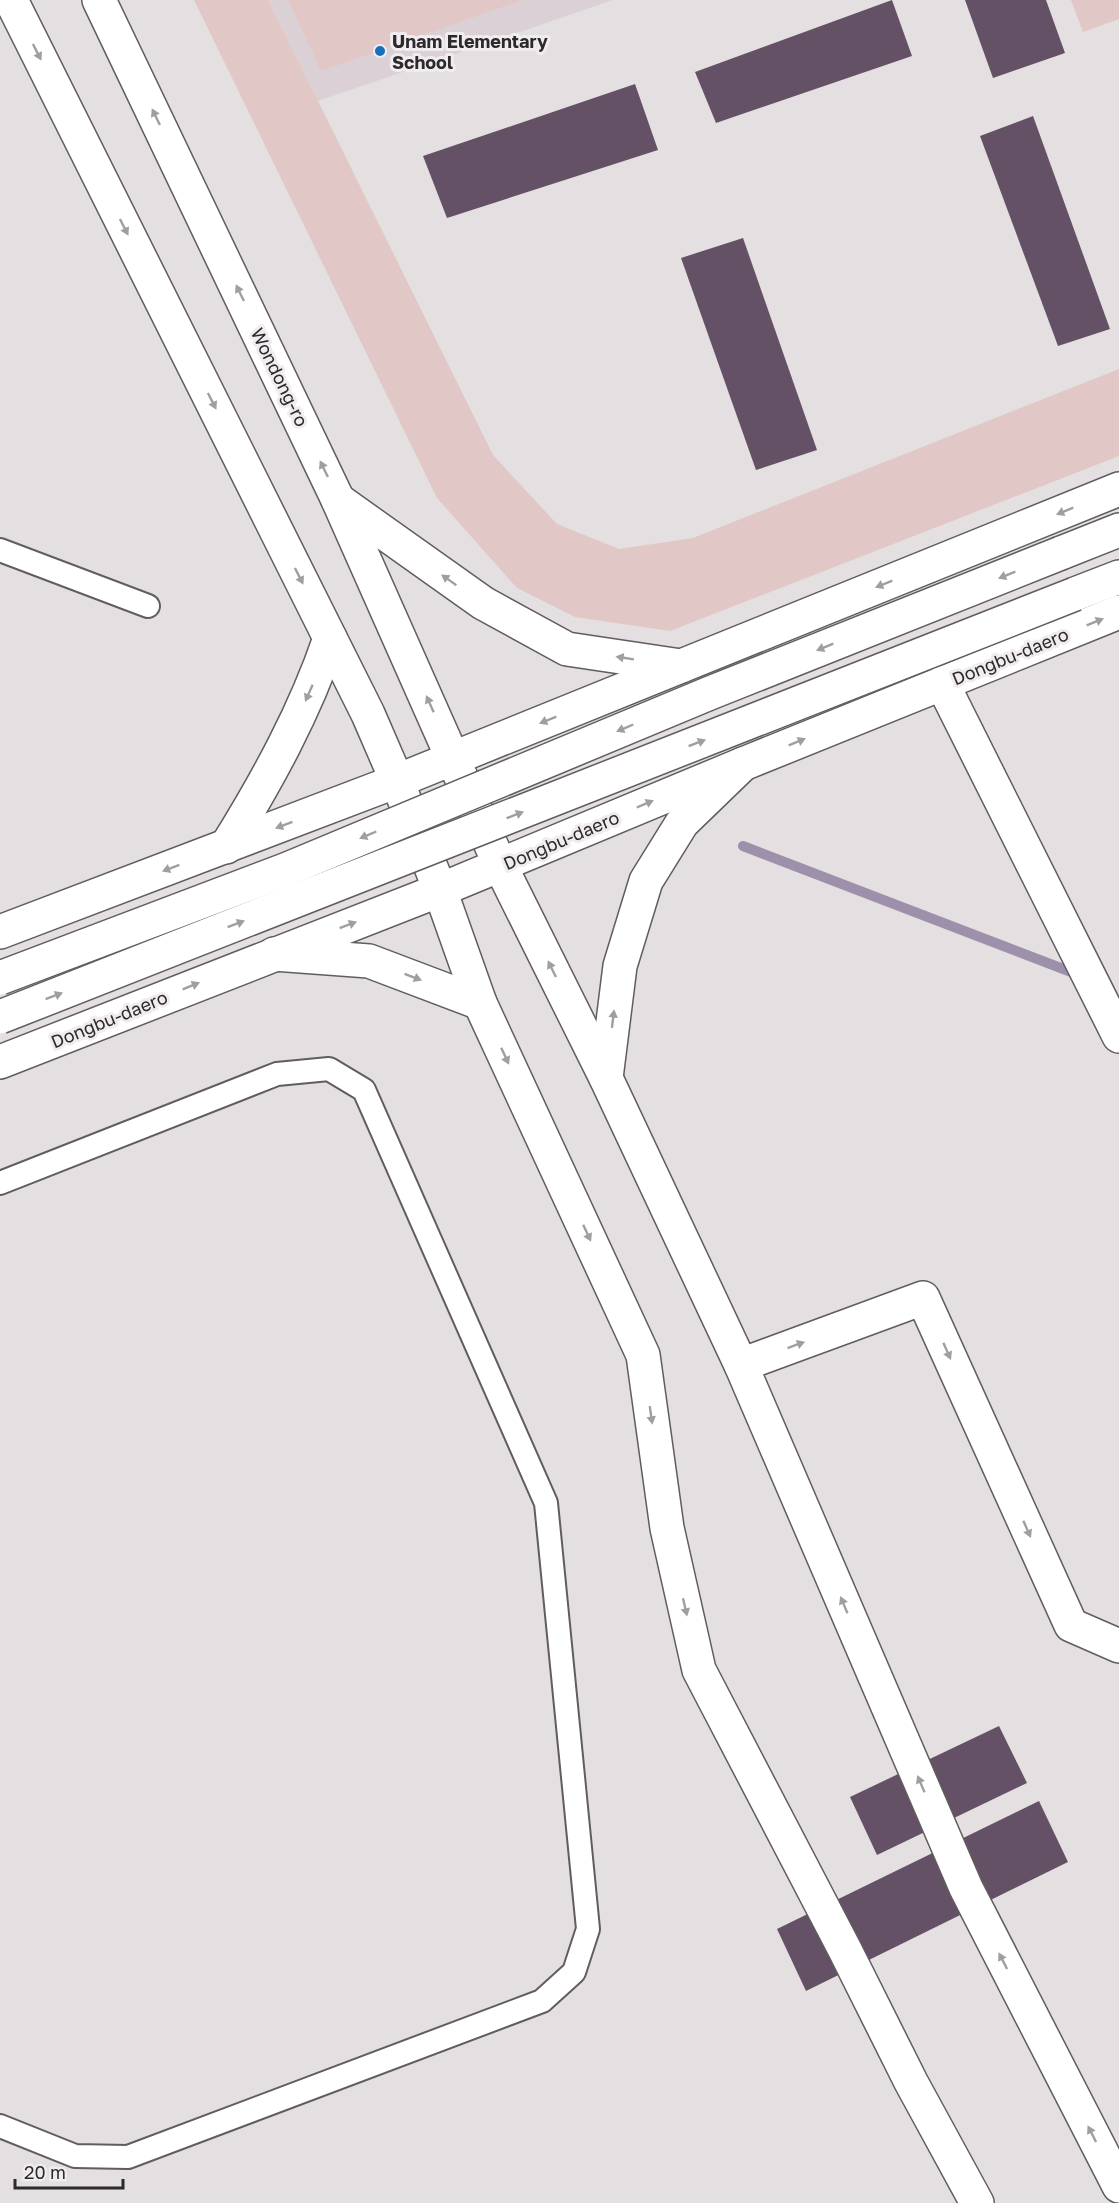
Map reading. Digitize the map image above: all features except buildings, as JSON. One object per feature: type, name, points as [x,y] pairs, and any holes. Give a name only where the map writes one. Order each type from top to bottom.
[{"type":"main road","points":[[11,0],[368,714],[440,890],[480,1002],[643,1355],[666,1528],[699,1670],[911,2082],[977,2203]]},
{"type":"main road","name":"Wondong-ro","points":[[99,0],[338,500],[500,865],[606,1077],[741,1365],[966,1888],[1119,2186]]},
{"type":"main road","points":[[0,932],[397,781],[1119,489]]},
{"type":"main road","points":[[338,500],[483,603],[567,649],[682,666]]},
{"type":"main road","points":[[0,978],[285,870],[711,693],[1119,530]]},
{"type":"main road","name":"Dongbu-daero","points":[[0,1017],[1119,577]]},
{"type":"main road","name":"Dongbu-daero","points":[[0,1062],[440,890],[1119,612]]},
{"type":"main road","points":[[226,847],[294,726],[321,665],[330,638]]},
{"type":"main road","points":[[942,683],[1119,1036]]},
{"type":"main road","points":[[606,1077],[620,966],[646,881],[682,823],[743,764]]},
{"type":"main road","points":[[274,954],[369,961],[480,1002]]},
{"type":"main road","points":[[741,1365],[923,1298],[1071,1625],[1119,1646]]},
{"type":"lane","points":[[0,550],[148,606]]},
{"type":"lane","points":[[0,1183],[277,1074],[328,1069],[364,1090],[546,1503],[588,1929],[574,1972],[542,2001],[128,2157],[75,2156],[0,2126]]},
{"type":"shaded area","points":[[194,0],[268,0],[493,455],[557,524],[619,549],[693,538],[1119,369],[1119,456],[670,631],[575,617],[517,588],[437,498]]},
{"type":"shaded area","name":"Unam Elementary School","points":[[268,0],[613,0],[318,101]]},
{"type":"shaded area","points":[[288,0],[522,0],[321,71]]},
{"type":"shaded area","points":[[1071,0],[1119,0],[1119,19],[1083,32]]},
{"type":"waterway","points":[[743,846],[1079,975]]},
{"type":"place","name":"Unam Elementary School","points":[[380,51]]}]
